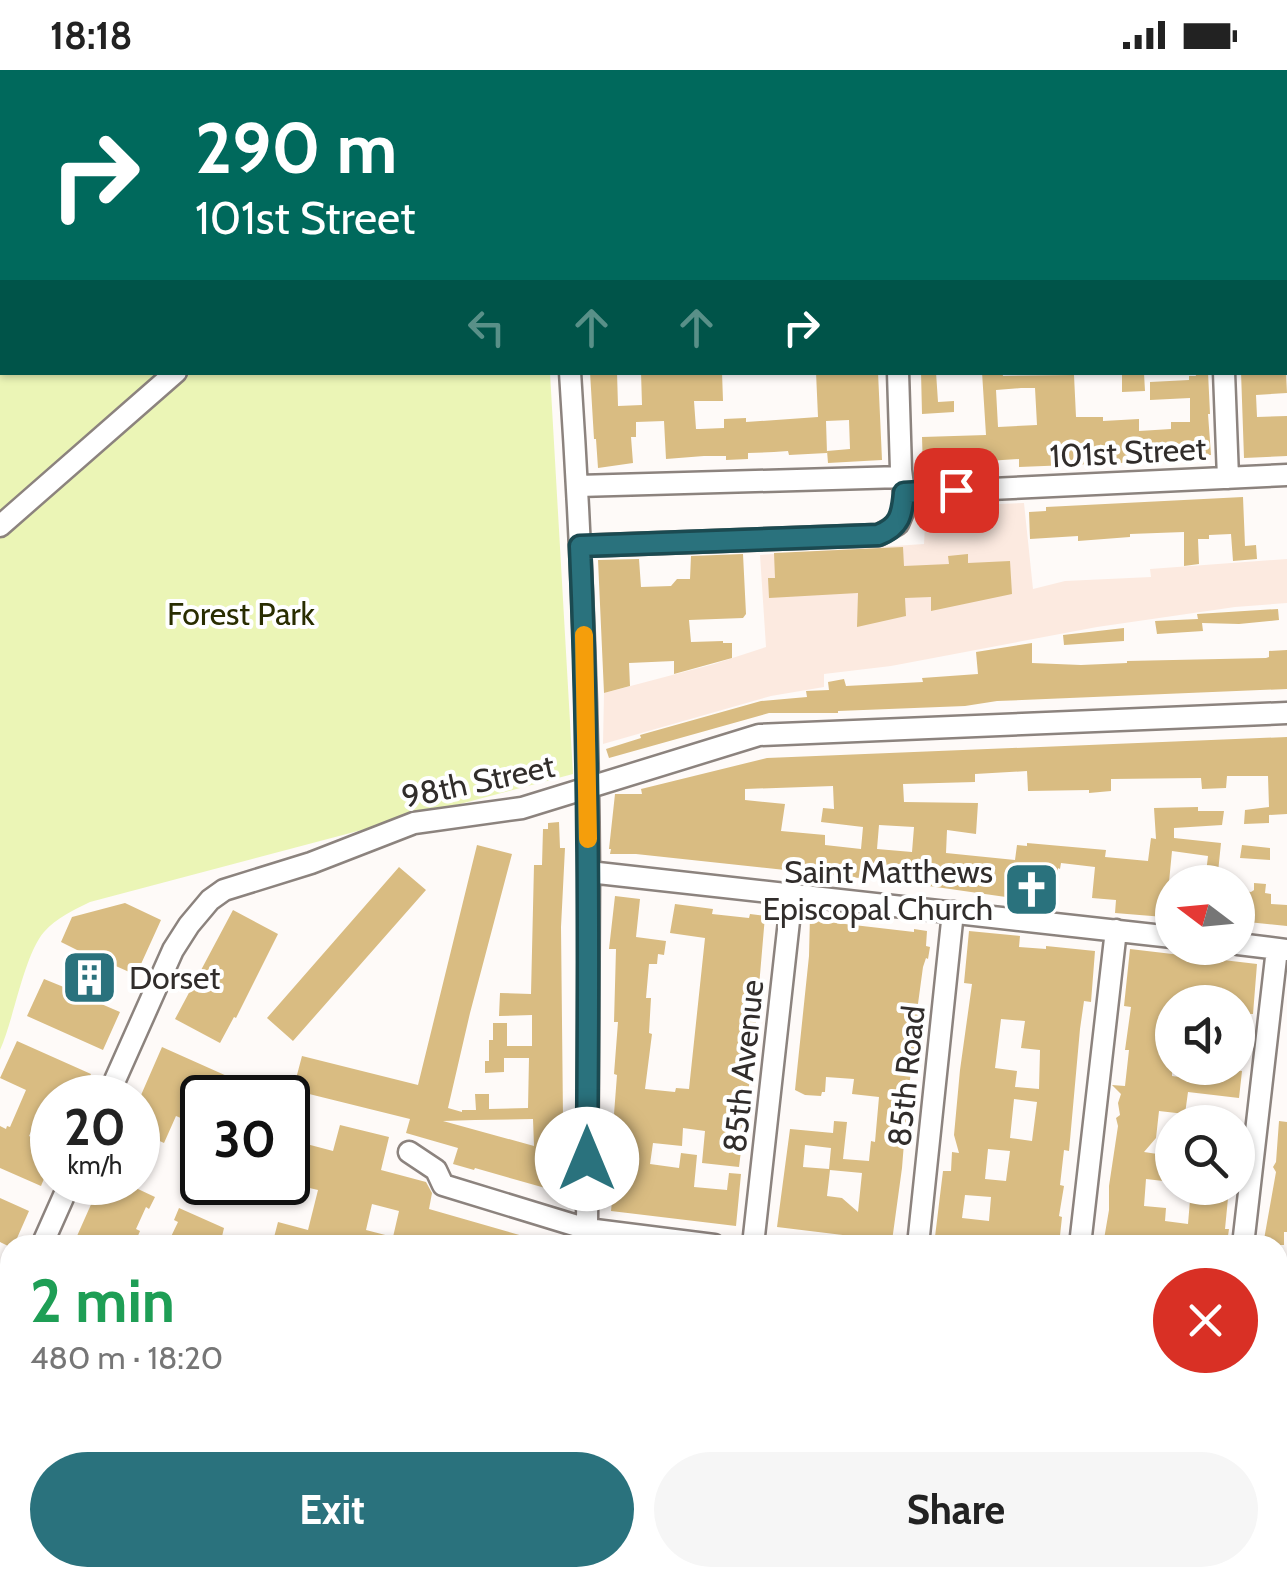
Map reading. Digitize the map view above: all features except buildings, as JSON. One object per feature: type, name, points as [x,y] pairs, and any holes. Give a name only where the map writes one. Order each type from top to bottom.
[{"type":"street","points":[[0,526],[173,375]]},
{"type":"street","points":[[570,375],[578,486],[589,872],[586,1235]]},
{"type":"street","points":[[580,546],[878,535],[898,524],[903,512],[898,375]]},
{"type":"street","points":[[1224,375],[1228,478]]},
{"type":"street","name":"101st Street","points":[[578,486],[903,485],[1287,476]]},
{"type":"street","name":"98th Street","points":[[117,1075],[173,950],[210,900],[224,890],[311,863],[414,823],[522,808],[759,735],[1287,713]]},
{"type":"street","points":[[589,872],[1155,935]]},
{"type":"street","name":"85th Avenue","points":[[754,1235],[792,894]]},
{"type":"street","name":"85th Road","points":[[919,1235],[953,912]]},
{"type":"street","points":[[1081,1235],[1116,930]]},
{"type":"street","points":[[1244,1235],[1282,950],[1255,946]]},
{"type":"street","points":[[409,1152],[436,1170],[443,1186],[580,1235]]},
{"type":"street","points":[[46,1235],[60,1205]]},
{"type":"shaded area","points":[[1024,503],[1033,589],[1065,581],[1151,577],[1150,569],[1287,559],[1287,603],[1097,627],[891,666],[824,674],[824,687],[771,696],[603,744],[604,693],[766,647],[760,555],[924,544],[926,507]]},
{"type":"green space","name":"Forest Park","points":[[0,375],[550,375],[573,774],[90,902],[54,923],[37,942],[0,1050]]},
{"type":"slow traffic","points":[[584,635],[588,839]]},
{"type":"place","name":"Saint Matthews Episcopal Church","points":[[1032,889]]},
{"type":"place","name":"Dorset","points":[[90,977]]},
{"type":"route","points":[[587,1159],[589,872],[580,546],[878,535],[898,524],[904,493],[956,490]]}]
